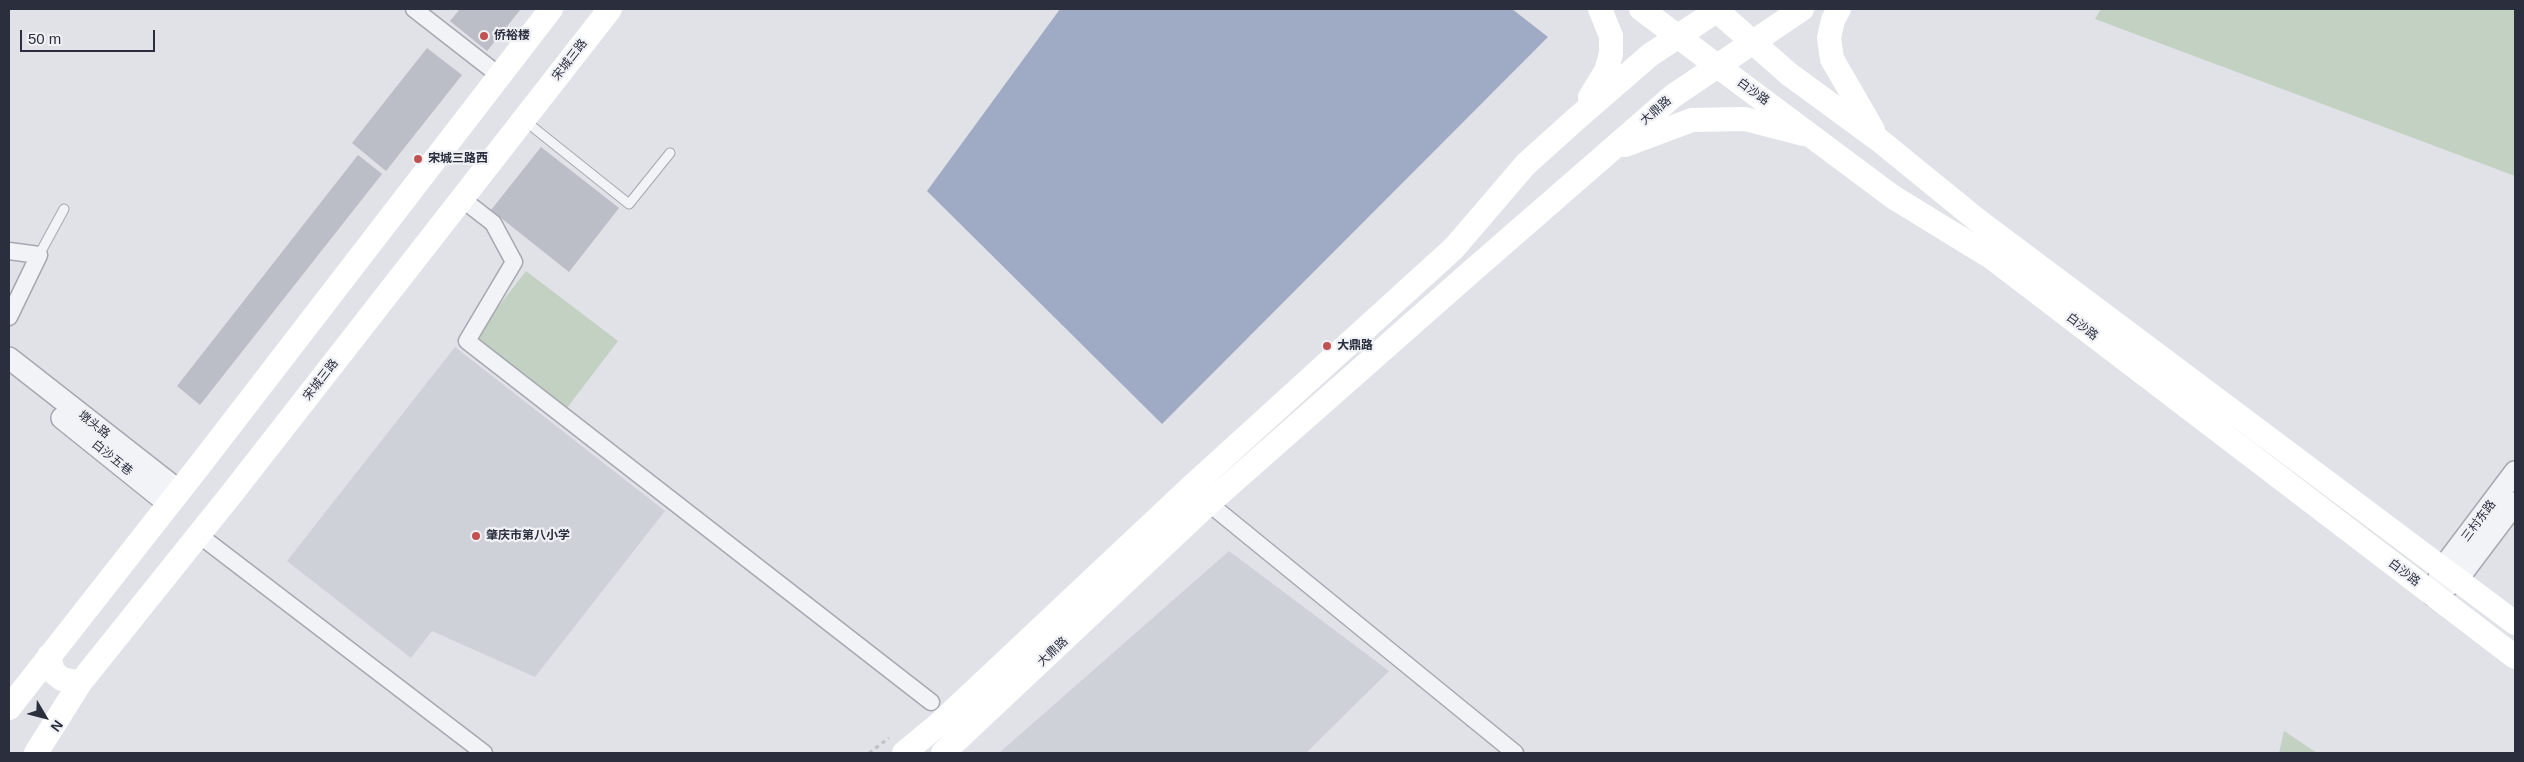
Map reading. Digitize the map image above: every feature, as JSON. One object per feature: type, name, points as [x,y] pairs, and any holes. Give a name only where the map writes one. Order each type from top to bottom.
[{"type":"main road","points":[[9,708],[174,498],[551,9]]},
{"type":"main road","name":"宋城三路","points":[[40,750],[80,682],[199,535],[610,9]]},
{"type":"main road","points":[[1576,119],[1606,71],[1611,54],[1611,36],[1600,9]]},
{"type":"main road","name":"白沙路","points":[[1641,9],[1678,34],[1893,197],[1991,257],[2515,657]]},
{"type":"main road","name":"大鼎路","points":[[904,753],[939,724],[1190,488],[1454,248],[1526,164],[1650,55],[1717,9]]},
{"type":"main road","name":"白沙路","points":[[1717,9],[1789,74],[1879,140],[1976,219],[2515,623]]},
{"type":"main road","name":"大鼎路","points":[[943,753],[1209,503],[1673,96],[1802,9]]},
{"type":"main road","points":[[1839,9],[1833,20],[1829,38],[1832,59],[1879,140]]},
{"type":"main road","points":[[1612,149],[1692,120],[1745,119],[1815,137]]},
{"type":"main road","points":[[49,656],[53,672],[62,679],[80,682]]},
{"type":"street","points":[[414,9],[500,76]]},
{"type":"street","points":[[462,199],[493,222],[514,262],[467,341],[931,702]]},
{"type":"street","points":[[9,251],[38,255],[9,317]]},
{"type":"street","name":"墩头路","points":[[9,358],[174,498]]},
{"type":"street","name":"白沙五巷","points":[[9,376],[174,498]]},
{"type":"street","name":"三村东路","points":[[2450,575],[2515,472]]},
{"type":"street","points":[[1190,488],[1515,753]]},
{"type":"street","name":"三村东路","points":[[2450,575],[2515,503]]},
{"type":"street","points":[[199,535],[484,753]]},
{"type":"street","points":[[2433,595],[2450,575]]},
{"type":"lane","points":[[523,120],[629,204],[670,153]]},
{"type":"lane","points":[[38,255],[64,209]]},
{"type":"shaded area","name":"肇庆市第八小学","points":[[455,347],[665,511],[535,677],[432,631],[411,658],[287,561]]},
{"type":"shaded area","points":[[1229,551],[1389,671],[1306,753],[999,753]]},
{"type":"green space","points":[[2101,9],[2515,9],[2515,176],[2095,19]]},
{"type":"green space","points":[[526,271],[618,341],[567,408],[474,338]]},
{"type":"green space","points":[[2284,731],[2317,753],[2279,753]]},
{"type":"water","points":[[1060,9],[1512,9],[1548,37],[1162,424],[927,191]]},
{"type":"building","name":"侨裕楼","points":[[460,9],[521,9],[487,51],[450,21]]},
{"type":"building","points":[[427,48],[462,75],[386,171],[352,143]]},
{"type":"building","points":[[541,147],[619,208],[569,272],[491,210]]},
{"type":"building","points":[[358,155],[382,174],[200,405],[177,386]]},
{"type":"place","name":"侨裕楼","points":[[484,36]]},
{"type":"place","name":"宋城三路西","points":[[418,159]]},
{"type":"place","name":"大鼎路","points":[[1327,346]]},
{"type":"place","name":"肇庆市第八小学","points":[[476,536]]}]
